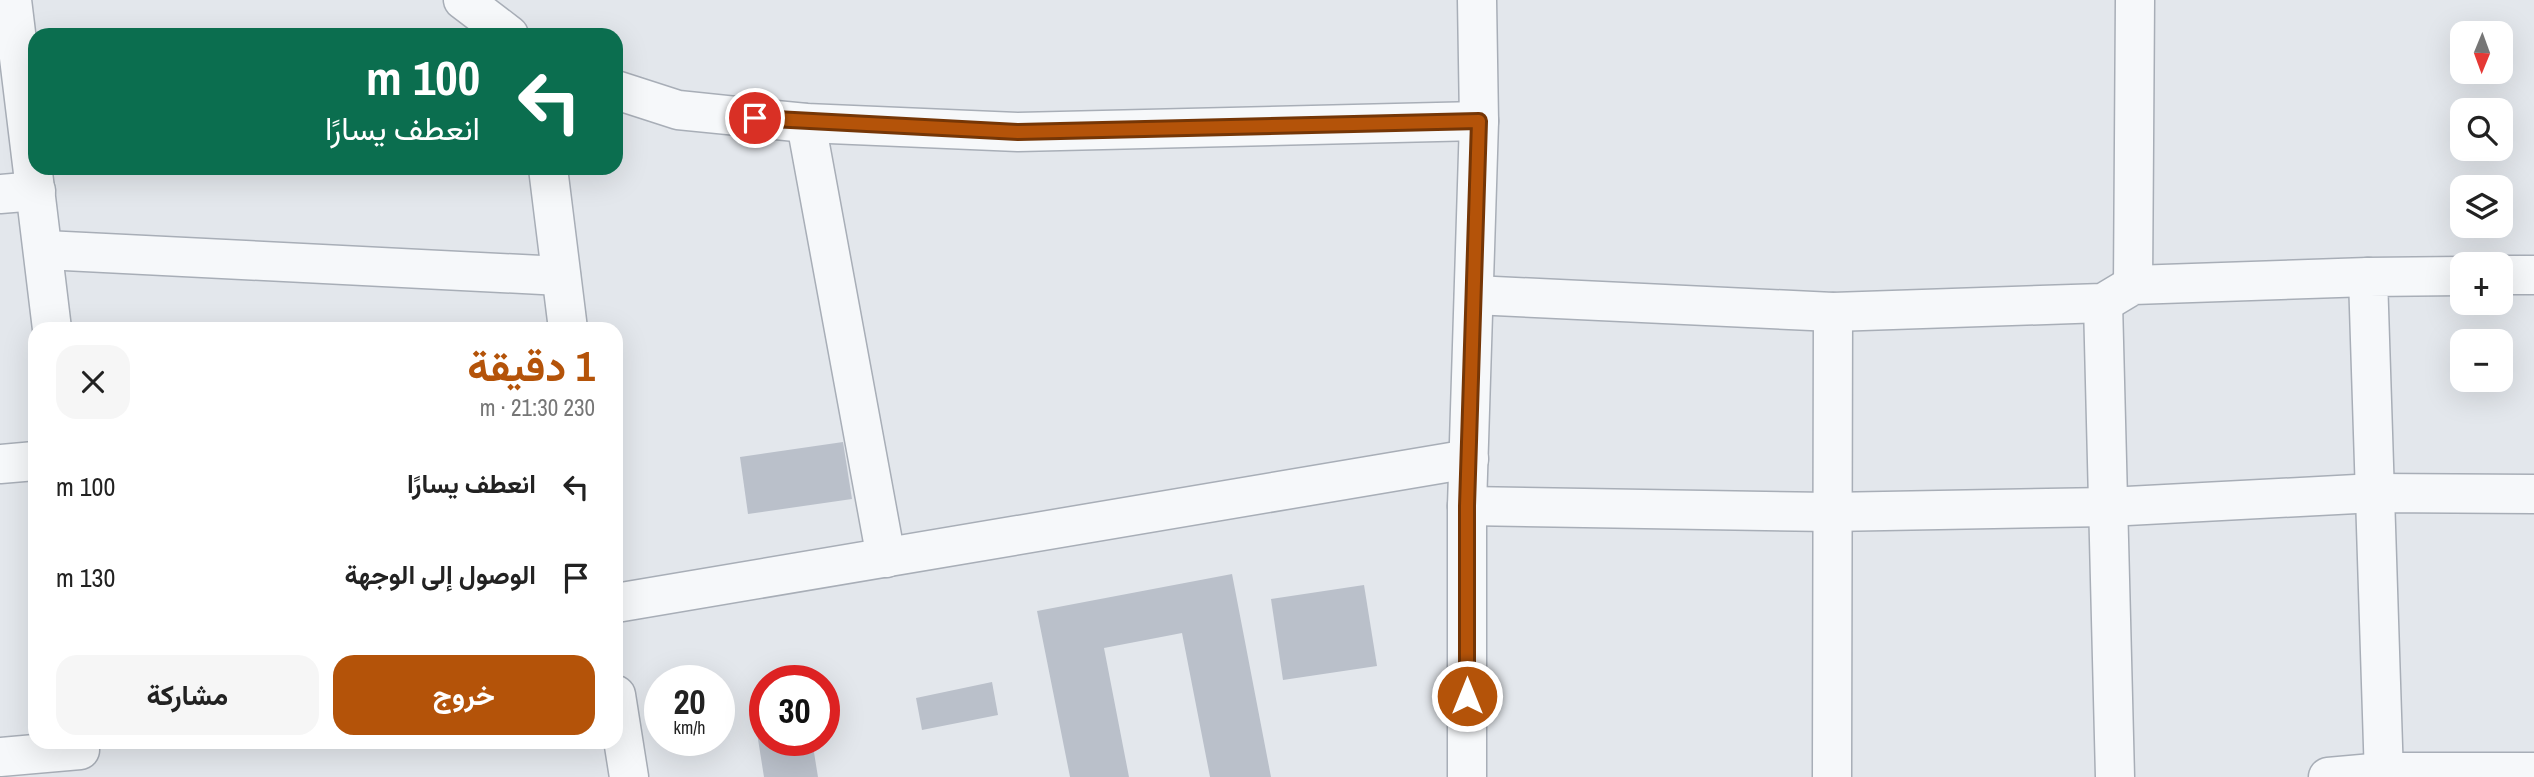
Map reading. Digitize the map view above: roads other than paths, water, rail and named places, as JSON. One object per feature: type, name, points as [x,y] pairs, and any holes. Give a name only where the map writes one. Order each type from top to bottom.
[{"type":"street","points":[[12,0],[28,81],[18,193],[45,250],[51,322]]},
{"type":"street","points":[[463,0],[500,28]]},
{"type":"street","points":[[1467,777],[1467,506],[1479,121],[1477,0]]},
{"type":"street","points":[[2115,777],[2108,507],[2135,0]]},
{"type":"street","points":[[623,92],[678,110],[806,123],[1018,132],[1479,121]]},
{"type":"street","points":[[806,123],[886,558]]},
{"type":"street","points":[[549,175],[567,322]]},
{"type":"street","points":[[45,250],[561,276]]},
{"type":"street","points":[[2513,275],[2534,275]]},
{"type":"street","points":[[1474,295],[1833,312],[2368,277],[2450,276]]},
{"type":"street","points":[[2368,277],[2384,775]]},
{"type":"street","points":[[1832,777],[1830,512],[1833,312]]},
{"type":"street","points":[[623,602],[1469,459]]},
{"type":"street","points":[[0,464],[28,462]]},
{"type":"street","points":[[1467,506],[1830,512],[2108,507],[2375,493],[2534,494]]},
{"type":"street","points":[[623,739],[629,777]]},
{"type":"street","points":[[0,757],[81,756]]},
{"type":"street","points":[[2328,777],[2534,772]]}]
